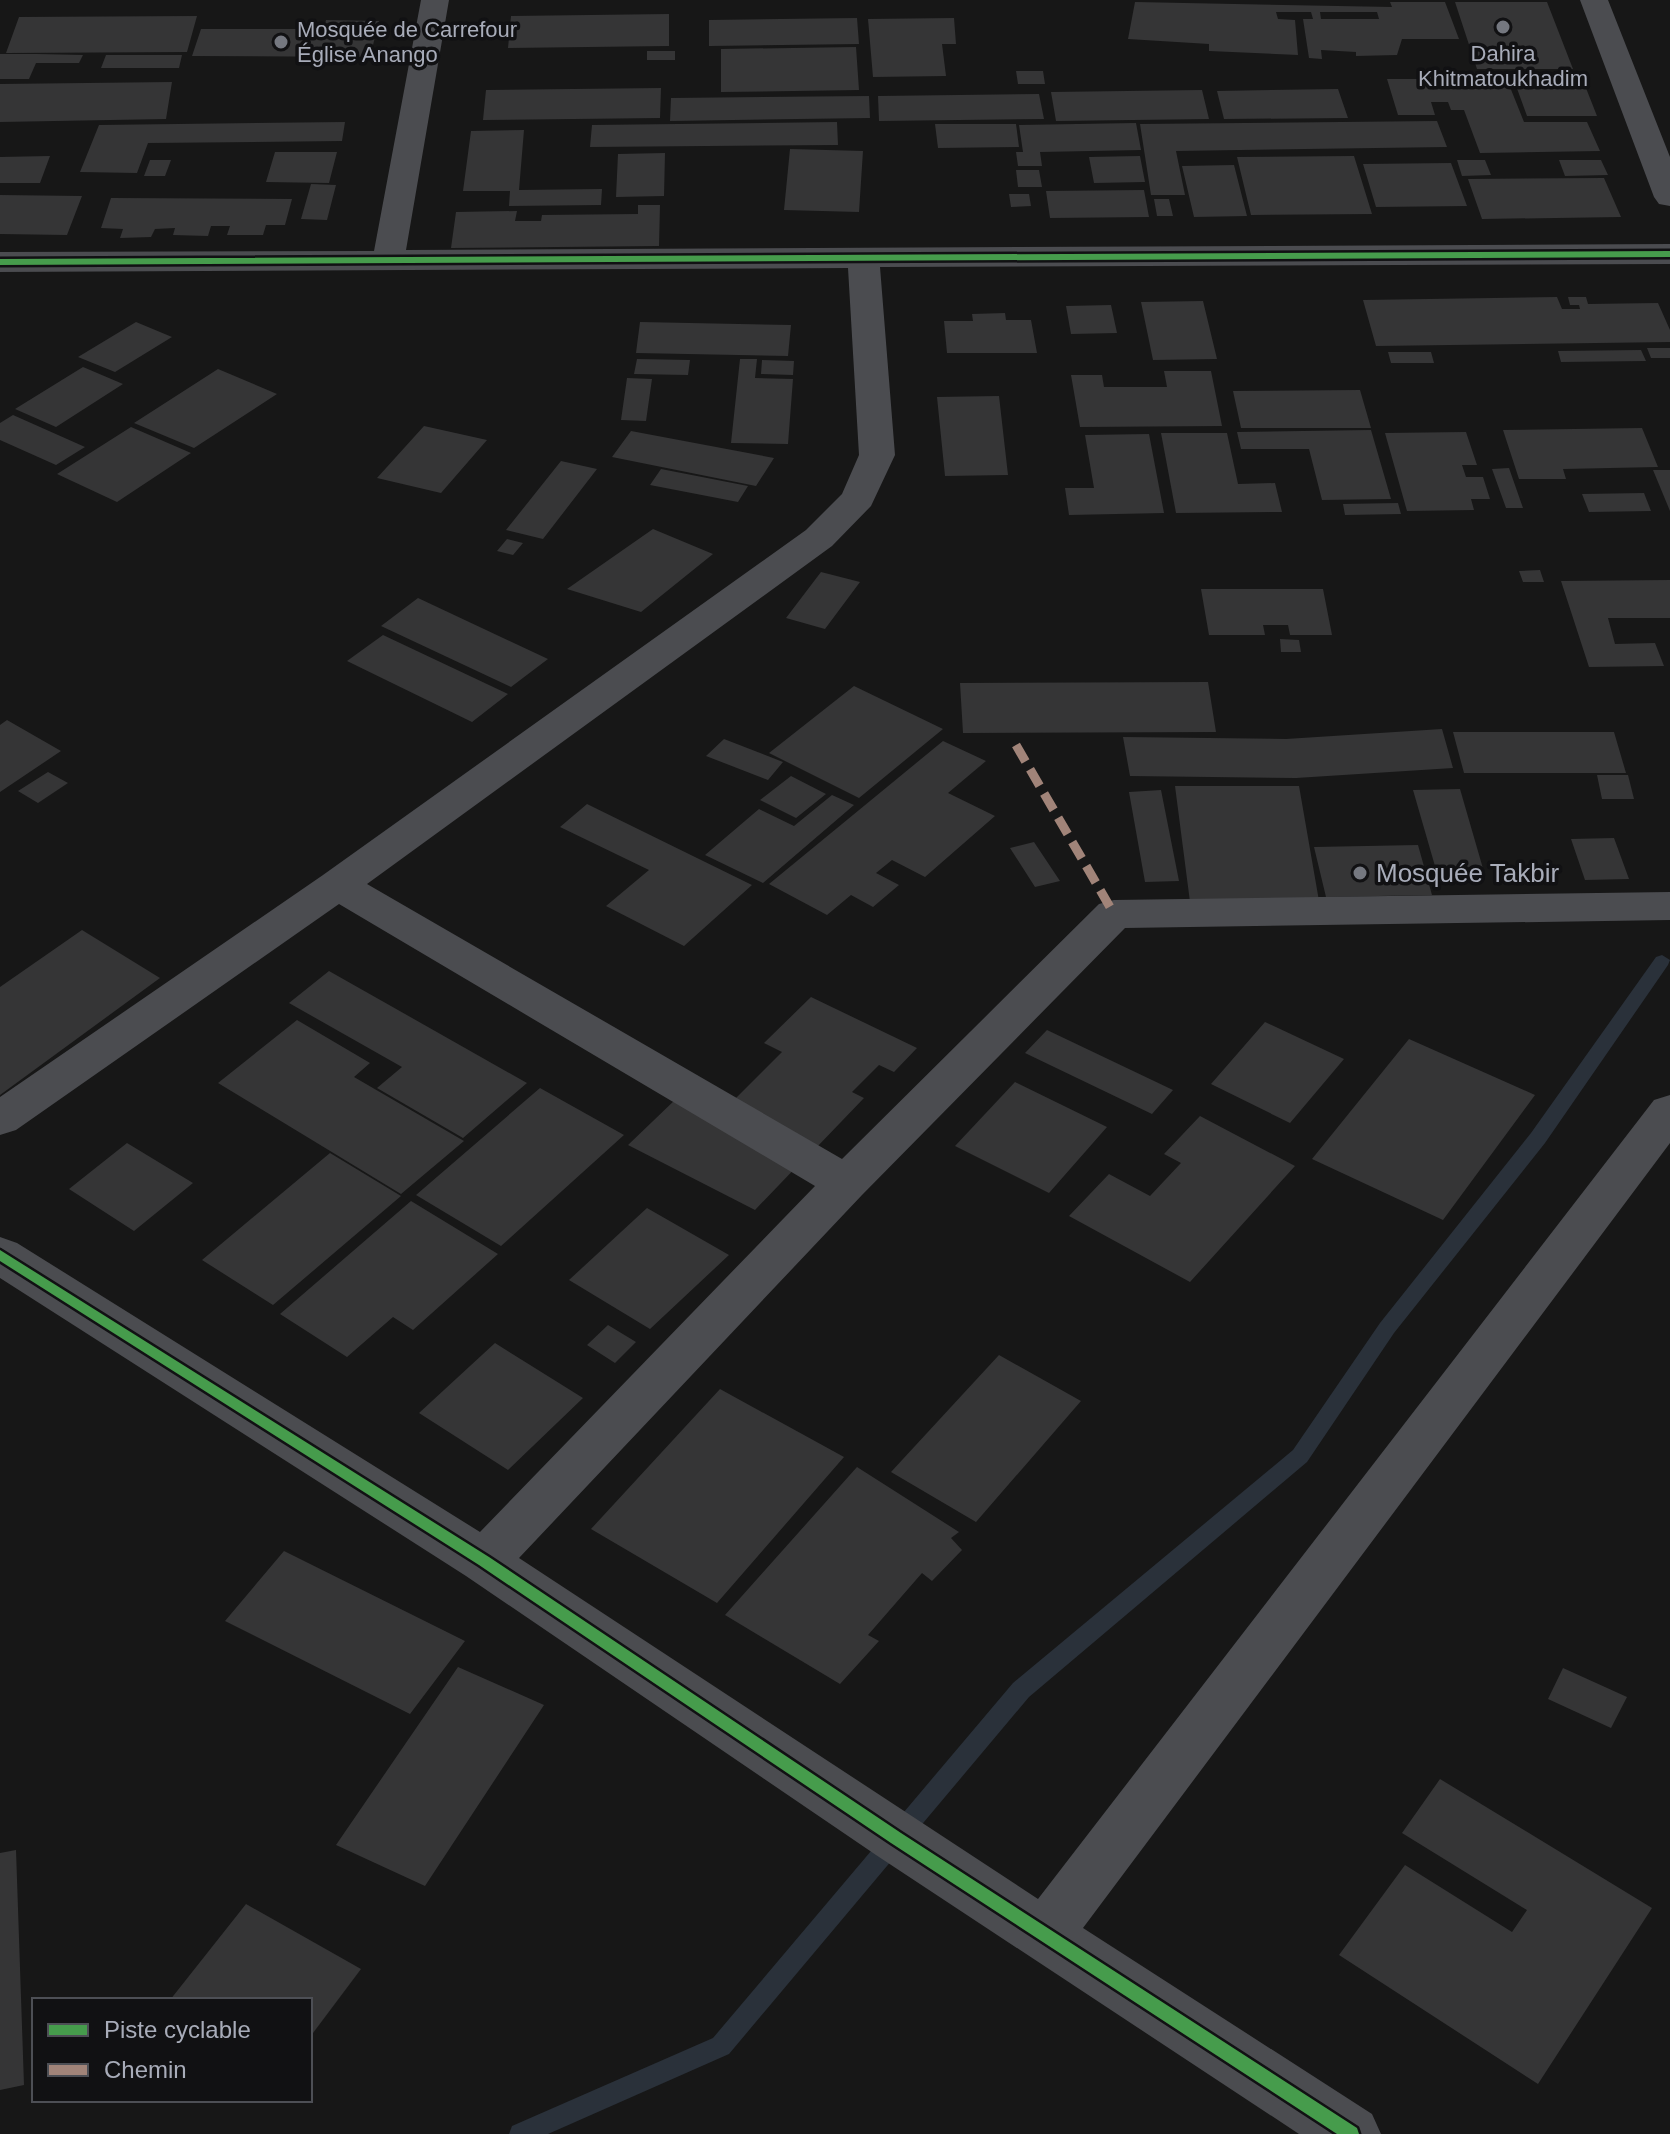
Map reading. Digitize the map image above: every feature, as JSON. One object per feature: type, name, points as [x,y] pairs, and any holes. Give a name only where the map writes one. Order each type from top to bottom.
[{"type":"street","points":[[388,260],[435,0]]},
{"type":"street","points":[[1594,0],[1670,197]]},
{"type":"street","points":[[0,262],[1670,254]]},
{"type":"street","points":[[0,1119],[338,885],[819,538],[858,498],[877,455],[863,258]]},
{"type":"street","points":[[338,885],[846,1183]]},
{"type":"street","points":[[484,1561],[846,1183],[1114,914],[1670,906]]},
{"type":"street","points":[[1044,1935],[1670,1111]]},
{"type":"street","points":[[0,1255],[484,1561],[1044,1935],[1351,2134]]},
{"type":"building","points":[[1135,2],[1392,7],[1390,2],[1445,2],[1459,39],[1402,39],[1397,55],[1356,56],[1356,52],[1321,50],[1322,59],[1309,58],[1303,19],[1313,19],[1311,12],[1276,12],[1278,19],[1295,20],[1298,55],[1209,51],[1209,44],[1128,39]],"holes":[[[1320,12],[1377,12],[1379,19],[1321,19]]]},
{"type":"building","points":[[1455,2],[1547,2],[1573,69],[1477,69]]},
{"type":"building","points":[[669,14],[669,46],[508,48],[511,16]]},
{"type":"building","points":[[197,16],[187,52],[6,53],[19,17]]},
{"type":"building","points":[[857,18],[859,44],[709,46],[709,20]]},
{"type":"building","points":[[954,18],[956,44],[942,44],[946,76],[873,77],[868,19]]},
{"type":"building","points":[[326,20],[379,21],[370,57],[192,56],[201,29],[324,29]]},
{"type":"building","points":[[856,47],[859,90],[721,92],[721,49]]},
{"type":"building","points":[[647,51],[675,51],[675,60],[647,60]]},
{"type":"building","points":[[0,54],[83,55],[79,63],[36,63],[29,79],[0,79]]},
{"type":"building","points":[[106,55],[182,55],[179,68],[101,68]]},
{"type":"building","points":[[1016,71],[1043,71],[1045,84],[1018,84]]},
{"type":"building","points":[[1504,72],[1524,122],[1587,122],[1600,151],[1480,153],[1464,110],[1451,110],[1448,102],[1431,102],[1435,115],[1398,115],[1387,79],[1422,79],[1420,73]]},
{"type":"building","points":[[172,82],[166,119],[0,122],[0,84]]},
{"type":"building","points":[[1515,83],[1584,83],[1597,116],[1527,116]]},
{"type":"building","points":[[661,88],[660,118],[483,120],[486,90]]},
{"type":"building","points":[[1338,89],[1348,118],[1224,119],[1217,91]]},
{"type":"building","points":[[1202,90],[1209,119],[1056,121],[1051,92]]},
{"type":"building","points":[[1039,94],[1044,119],[879,121],[878,96]]},
{"type":"building","points":[[869,96],[870,118],[670,121],[671,98]]},
{"type":"building","points":[[1437,121],[1447,147],[1176,151],[1185,195],[1151,195],[1140,124]]},
{"type":"building","points":[[345,122],[342,141],[148,143],[137,173],[80,172],[99,125]]},
{"type":"building","points":[[837,122],[838,145],[590,147],[592,125]]},
{"type":"building","points":[[1136,123],[1141,150],[1040,152],[1042,166],[1018,166],[1016,152],[1023,152],[1019,125]]},
{"type":"building","points":[[935,124],[1016,124],[1019,147],[938,148]]},
{"type":"building","points":[[524,130],[519,190],[602,189],[601,205],[509,206],[510,191],[463,191],[471,131]]},
{"type":"building","points":[[790,149],[863,151],[859,212],[784,210]]},
{"type":"building","points":[[275,152],[337,152],[329,183],[266,182]]},
{"type":"building","points":[[665,153],[664,196],[616,197],[618,154]]},
{"type":"building","points":[[50,156],[40,183],[0,183],[0,157]]},
{"type":"building","points":[[1140,156],[1145,182],[1094,183],[1089,157]]},
{"type":"building","points":[[1354,156],[1372,214],[1251,215],[1237,157]]},
{"type":"building","points":[[150,160],[171,160],[165,176],[144,176]]},
{"type":"building","points":[[1457,160],[1485,160],[1491,175],[1462,176]]},
{"type":"building","points":[[1559,160],[1601,160],[1608,175],[1565,176]]},
{"type":"building","points":[[1451,163],[1467,206],[1376,207],[1363,164]]},
{"type":"building","points":[[1234,165],[1247,216],[1194,217],[1182,166]]},
{"type":"building","points":[[1016,170],[1039,170],[1042,187],[1018,187]]},
{"type":"building","points":[[1604,178],[1621,217],[1482,219],[1468,179]]},
{"type":"building","points":[[311,184],[336,185],[327,220],[301,219]]},
{"type":"building","points":[[1144,190],[1149,217],[1050,218],[1046,191]]},
{"type":"building","points":[[1009,194],[1029,194],[1031,206],[1011,207]]},
{"type":"building","points":[[0,195],[82,196],[67,235],[0,234]]},
{"type":"building","points":[[111,198],[292,199],[285,225],[266,225],[263,235],[227,235],[230,226],[211,226],[208,236],[173,235],[175,228],[155,229],[151,237],[120,238],[123,229],[101,228]]},
{"type":"building","points":[[1154,199],[1169,199],[1173,216],[1157,216]]},
{"type":"building","points":[[638,205],[660,205],[659,246],[451,248],[456,212],[517,211],[515,221],[541,221],[542,215],[638,214]]},
{"type":"building","points":[[1557,297],[1562,309],[1580,309],[1579,305],[1570,305],[1568,297],[1586,297],[1588,304],[1658,303],[1670,330],[1670,342],[1376,346],[1363,300]]},
{"type":"building","points":[[1203,301],[1217,359],[1153,360],[1141,302]]},
{"type":"building","points":[[1111,305],[1117,333],[1071,334],[1066,306]]},
{"type":"building","points":[[1005,313],[1006,320],[1031,320],[1037,353],[947,353],[944,321],[973,321],[972,314]]},
{"type":"building","points":[[136,322],[172,337],[115,372],[78,357]]},
{"type":"building","points":[[640,322],[791,325],[788,356],[636,353]]},
{"type":"building","points":[[1647,348],[1670,348],[1670,358],[1651,358]]},
{"type":"building","points":[[1641,350],[1646,361],[1561,362],[1558,351]]},
{"type":"building","points":[[1388,352],[1431,352],[1434,363],[1391,363]]},
{"type":"building","points":[[637,359],[690,360],[688,375],[634,374]]},
{"type":"building","points":[[740,359],[757,359],[755,378],[793,379],[788,444],[731,443]]},
{"type":"building","points":[[762,360],[794,361],[793,375],[761,374]]},
{"type":"building","points":[[83,367],[123,384],[56,427],[15,409]]},
{"type":"building","points":[[218,369],[277,394],[194,448],[134,423]]},
{"type":"building","points":[[1164,371],[1211,371],[1222,426],[1080,427],[1071,375],[1102,375],[1104,387],[1167,387]]},
{"type":"building","points":[[627,378],[652,379],[646,421],[621,420]]},
{"type":"building","points":[[1360,390],[1371,428],[1241,428],[1233,391]]},
{"type":"building","points":[[999,396],[1008,475],[945,476],[937,397]]},
{"type":"building","points":[[13,415],[85,447],[56,465],[0,440],[0,423]]},
{"type":"building","points":[[424,426],[487,440],[441,493],[377,478]]},
{"type":"building","points":[[131,427],[191,453],[117,502],[57,474]]},
{"type":"building","points":[[1642,428],[1658,467],[1563,469],[1566,479],[1519,479],[1503,430]]},
{"type":"building","points":[[1371,430],[1391,499],[1322,500],[1309,449],[1241,449],[1237,432]]},
{"type":"building","points":[[631,431],[774,458],[756,486],[612,457]]},
{"type":"building","points":[[1466,432],[1477,465],[1462,465],[1466,477],[1483,477],[1490,499],[1471,499],[1474,510],[1407,511],[1385,433]]},
{"type":"building","points":[[1161,433],[1227,433],[1238,484],[1275,483],[1282,512],[1176,513]]},
{"type":"building","points":[[1149,434],[1164,513],[1069,515],[1065,488],[1094,488],[1085,435]]},
{"type":"building","points":[[561,461],[597,469],[543,539],[506,530]]},
{"type":"building","points":[[1509,468],[1523,508],[1506,508],[1492,469]]},
{"type":"building","points":[[661,469],[748,486],[738,502],[650,485]]},
{"type":"building","points":[[1653,470],[1670,470],[1670,511]]},
{"type":"building","points":[[1644,493],[1651,511],[1589,512],[1582,494]]},
{"type":"building","points":[[1398,503],[1401,514],[1345,515],[1343,504]]},
{"type":"building","points":[[653,529],[713,554],[641,612],[567,589]]},
{"type":"building","points":[[507,539],[523,543],[513,555],[497,551]]},
{"type":"building","points":[[1540,570],[1544,582],[1523,582],[1519,571]]},
{"type":"building","points":[[821,572],[860,582],[825,629],[786,618]]},
{"type":"building","points":[[1670,580],[1670,618],[1608,618],[1615,644],[1655,643],[1664,666],[1589,667],[1561,581]]},
{"type":"building","points":[[1201,589],[1323,589],[1332,635],[1290,635],[1288,625],[1263,625],[1265,635],[1209,635]]},
{"type":"building","points":[[418,598],[548,659],[511,687],[381,626]]},
{"type":"building","points":[[383,635],[508,694],[472,722],[347,661]]},
{"type":"building","points":[[1280,639],[1299,640],[1301,652],[1281,652]]},
{"type":"building","points":[[1208,682],[1216,732],[963,733],[960,683]]},
{"type":"building","points":[[854,686],[943,729],[859,798],[769,753]]},
{"type":"building","points":[[7,720],[61,751],[0,792],[0,725]]},
{"type":"building","points":[[1442,729],[1453,768],[1296,778],[1130,776],[1123,737],[1286,739]]},
{"type":"building","points":[[1453,732],[1614,732],[1626,773],[1464,773]]},
{"type":"building","points":[[724,739],[783,762],[768,780],[706,756]]},
{"type":"building","points":[[943,741],[986,761],[948,793],[995,816],[925,877],[892,860],[876,873],[899,885],[873,907],[851,895],[827,915],[769,884]]},
{"type":"building","points":[[48,772],[68,783],[38,803],[18,791]]},
{"type":"building","points":[[1597,775],[1628,775],[1634,799],[1602,799]]},
{"type":"building","points":[[791,776],[826,794],[796,818],[760,800]]},
{"type":"building","points":[[1175,786],[1299,786],[1319,901],[1190,902]]},
{"type":"building","points":[[1460,789],[1484,872],[1437,873],[1413,790]]},
{"type":"building","points":[[1161,790],[1179,881],[1145,882],[1129,792]]},
{"type":"building","points":[[832,795],[854,805],[763,883],[705,855],[759,809],[794,826]]},
{"type":"building","points":[[587,804],[752,885],[684,946],[606,906],[649,870],[560,827]]},
{"type":"building","points":[[1614,838],[1629,879],[1585,880],[1571,839]]},
{"type":"building","points":[[1034,842],[1060,881],[1035,887],[1010,848]]},
{"type":"building","points":[[1418,845],[1432,895],[1326,897],[1314,847]]},
{"type":"building","points":[[82,930],[160,978],[0,1095],[0,987]]},
{"type":"building","points":[[329,971],[527,1083],[463,1138],[377,1088],[402,1067],[289,1003]]},
{"type":"building","points":[[811,997],[917,1048],[894,1072],[879,1065],[852,1092],[864,1098],[816,1148],[729,1105],[782,1052],[764,1043]]},
{"type":"building","points":[[297,1020],[370,1063],[354,1077],[464,1141],[401,1194],[218,1083]]},
{"type":"building","points":[[1265,1022],[1344,1059],[1290,1123],[1211,1084]]},
{"type":"building","points":[[1047,1030],[1173,1090],[1152,1114],[1025,1053]]},
{"type":"building","points":[[1409,1039],[1535,1095],[1443,1220],[1312,1159]]},
{"type":"building","points":[[1015,1082],[1107,1127],[1049,1193],[955,1146]]},
{"type":"building","points":[[540,1088],[624,1135],[501,1246],[416,1195]]},
{"type":"building","points":[[677,1098],[802,1161],[755,1210],[628,1145]]},
{"type":"building","points":[[1200,1116],[1295,1166],[1190,1282],[1069,1216],[1109,1174],[1150,1196],[1181,1163],[1164,1154]]},
{"type":"building","points":[[127,1143],[193,1183],[134,1231],[69,1189]]},
{"type":"building","points":[[330,1153],[401,1196],[273,1305],[202,1260]]},
{"type":"building","points":[[411,1201],[498,1254],[413,1330],[393,1317],[347,1357],[280,1314]]},
{"type":"building","points":[[647,1208],[729,1255],[650,1329],[569,1280]]},
{"type":"building","points":[[608,1325],[636,1342],[615,1363],[587,1345]]},
{"type":"building","points":[[495,1343],[583,1398],[508,1470],[419,1413]]},
{"type":"building","points":[[999,1355],[1081,1401],[976,1522],[891,1472]]},
{"type":"building","points":[[720,1389],[844,1457],[717,1603],[591,1529]]},
{"type":"building","points":[[857,1467],[959,1532],[951,1538],[962,1550],[932,1581],[922,1573],[868,1635],[879,1641],[840,1684],[725,1615]]},
{"type":"building","points":[[284,1551],[465,1641],[410,1714],[225,1621]]},
{"type":"building","points":[[458,1667],[544,1705],[425,1886],[336,1845]]},
{"type":"building","points":[[1563,1668],[1627,1697],[1611,1728],[1548,1699]]},
{"type":"building","points":[[1440,1779],[1652,1908],[1538,2084],[1339,1955],[1405,1865],[1512,1932],[1527,1910],[1402,1833]]},
{"type":"building","points":[[16,1850],[24,2085],[0,2090],[0,1853]]},
{"type":"building","points":[[246,1904],[361,1969],[312,2034],[312,1998],[172,1998]]},
{"type":"waterway","points":[[521,2134],[721,2046],[1021,1690],[1300,1456],[1387,1328],[1538,1138],[1662,961]]},
{"type":"marked path","points":[[1016,745],[1114,914]]},
{"type":"cycle path","points":[[0,262],[1670,254]]},
{"type":"cycle path","points":[[0,1255],[484,1561],[896,1838],[1351,2134]]},
{"type":"place","name":"Dahira Khitmatoukhadim","points":[[1503,27]]},
{"type":"place","name":"Mosquée de Carrefour Église Anango","points":[[281,42]]},
{"type":"place","name":"Mosquée Takbir","points":[[1360,873]]}]
